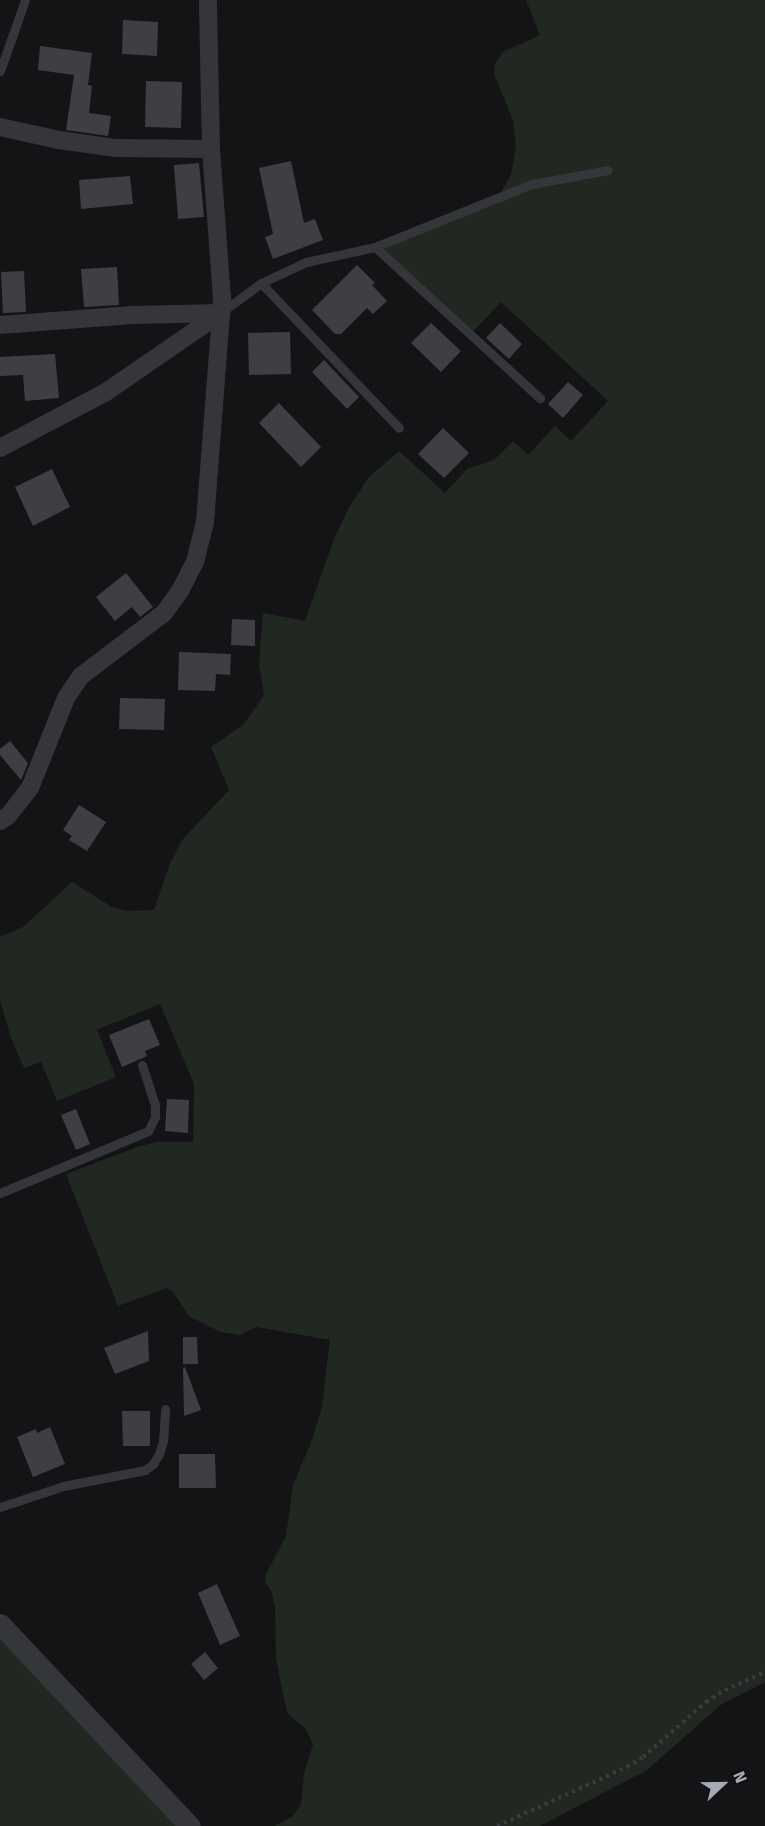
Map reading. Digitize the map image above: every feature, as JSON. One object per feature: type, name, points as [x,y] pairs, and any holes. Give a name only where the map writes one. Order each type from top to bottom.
[{"type":"street","points":[[0,821],[8,816],[30,788],[66,698],[81,675],[164,613],[180,591],[195,562],[205,522],[221,313],[211,149],[208,0]]},
{"type":"street","points":[[0,127],[59,140],[116,148],[211,149]]},
{"type":"street","points":[[0,325],[134,315],[221,313]]},
{"type":"street","points":[[0,448],[106,392],[221,313]]},
{"type":"street","points":[[0,1624],[190,1826]]},
{"type":"lane","points":[[0,70],[25,0]]},
{"type":"lane","points":[[221,313],[261,283],[306,262],[375,247],[532,184],[608,170]]},
{"type":"lane","points":[[375,247],[540,398]]},
{"type":"lane","points":[[261,283],[399,428]]},
{"type":"lane","points":[[0,1193],[148,1131],[155,1116],[155,1105],[142,1065]]},
{"type":"lane","points":[[0,1508],[63,1486],[145,1470],[153,1464],[159,1454],[163,1441],[165,1409]]},
{"type":"path","points":[[497,1826],[627,1767],[643,1757],[706,1702],[725,1690],[765,1672]]},
{"type":"shaded area","points":[[526,0],[765,0],[765,1682],[722,1704],[647,1770],[540,1826],[275,1826],[293,1816],[301,1804],[304,1773],[313,1745],[306,1729],[288,1714],[285,1704],[276,1659],[275,1606],[271,1591],[265,1582],[266,1574],[286,1536],[293,1485],[312,1440],[322,1407],[330,1340],[257,1327],[239,1335],[221,1332],[189,1316],[173,1292],[167,1288],[118,1306],[66,1174],[140,1146],[157,1142],[193,1142],[194,1084],[160,1004],[97,1030],[116,1077],[57,1101],[41,1062],[24,1068],[11,1038],[0,1000],[0,937],[23,927],[72,882],[112,907],[127,911],[154,910],[170,863],[183,839],[229,790],[211,747],[244,724],[264,695],[259,664],[263,613],[305,621],[334,539],[348,509],[369,477],[399,451],[445,493],[467,469],[494,460],[513,441],[528,455],[555,426],[571,441],[608,401],[501,302],[470,335],[375,247],[499,196],[511,175],[516,147],[513,120],[494,74],[495,64],[503,52],[540,35]]},
{"type":"shaded area","points":[[0,1624],[190,1826],[0,1826]]},
{"type":"building","points":[[123,20],[158,22],[157,56],[122,54]]},
{"type":"building","points":[[40,46],[92,53],[88,85],[92,86],[89,113],[111,116],[108,136],[66,130],[74,75],[38,70]]},
{"type":"building","points":[[146,81],[182,82],[181,128],[145,127]]},
{"type":"building","points":[[291,161],[304,223],[315,219],[323,240],[273,259],[265,237],[273,234],[259,168]]},
{"type":"building","points":[[199,163],[204,217],[178,219],[174,165]]},
{"type":"building","points":[[130,176],[133,204],[81,209],[79,180]]},
{"type":"building","points":[[357,265],[375,283],[372,285],[387,301],[373,314],[367,308],[341,334],[335,334],[312,310]]},
{"type":"building","points":[[117,267],[119,305],[84,307],[81,269]]},
{"type":"building","points":[[24,271],[26,312],[3,313],[1,272]]},
{"type":"building","points":[[431,323],[461,351],[441,372],[411,343]]},
{"type":"building","points":[[500,323],[522,344],[509,359],[486,338]]},
{"type":"building","points":[[290,332],[291,374],[249,375],[248,333]]},
{"type":"building","points":[[55,354],[59,398],[25,401],[23,375],[0,376],[0,357]]},
{"type":"building","points":[[324,360],[359,397],[347,409],[312,372]]},
{"type":"building","points":[[568,382],[583,395],[563,418],[548,404]]},
{"type":"building","points":[[279,403],[321,447],[301,467],[259,423]]},
{"type":"building","points":[[443,428],[469,453],[444,478],[418,454]]},
{"type":"building","points":[[52,469],[70,507],[33,526],[15,487]]},
{"type":"building","points":[[126,573],[153,607],[140,617],[132,607],[115,621],[96,597]]},
{"type":"building","points":[[232,619],[255,620],[255,646],[231,645]]},
{"type":"building","points":[[179,652],[231,654],[230,675],[216,674],[215,691],[178,690]]},
{"type":"building","points":[[120,698],[165,699],[164,730],[119,729]]},
{"type":"building","points":[[10,741],[28,763],[21,780],[0,755],[0,749]]},
{"type":"building","points":[[79,805],[106,822],[87,851],[69,840],[72,836],[63,830]]},
{"type":"building","points":[[149,1019],[160,1045],[145,1051],[147,1056],[122,1067],[109,1035]]},
{"type":"building","points":[[167,1099],[189,1100],[188,1133],[165,1131]]},
{"type":"building","points":[[76,1109],[90,1144],[76,1150],[61,1115]]},
{"type":"building","points":[[148,1331],[149,1361],[115,1374],[104,1348]]},
{"type":"building","points":[[183,1337],[197,1337],[198,1364],[183,1364]]},
{"type":"building","points":[[185,1367],[201,1410],[184,1416],[183,1368]]},
{"type":"building","points":[[122,1411],[150,1411],[150,1446],[123,1446]]},
{"type":"building","points":[[50,1427],[65,1464],[33,1477],[17,1437],[36,1429],[37,1433]]},
{"type":"building","points":[[179,1454],[215,1454],[216,1488],[179,1488]]},
{"type":"building","points":[[217,1584],[240,1636],[220,1645],[198,1593]]},
{"type":"building","points":[[205,1652],[218,1668],[204,1680],[191,1664]]}]
